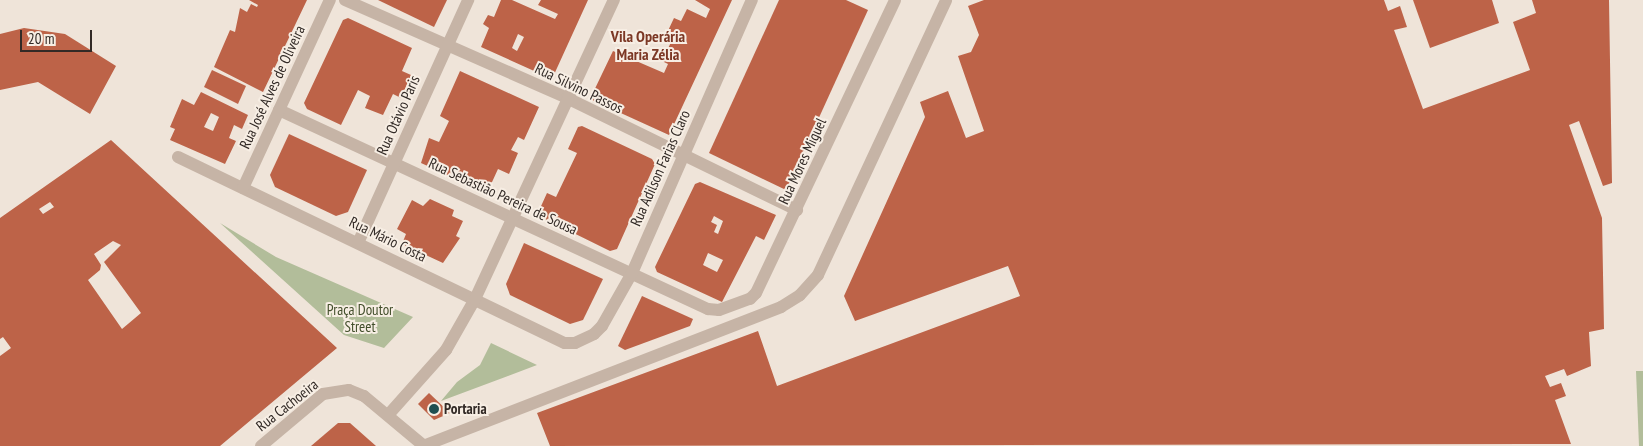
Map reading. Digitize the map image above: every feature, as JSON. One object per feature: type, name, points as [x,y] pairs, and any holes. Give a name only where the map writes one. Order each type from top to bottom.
[{"type":"street","name":"Rua José Alves de Oliveira","points":[[244,188],[330,0]]},
{"type":"street","name":"Rua Silvino Passos","points":[[345,0],[567,98],[682,157],[797,210]]},
{"type":"street","name":"Rua Otávio Paris","points":[[358,243],[468,0]]},
{"type":"street","points":[[614,0],[475,300],[446,350],[389,414],[423,446],[781,307],[800,295],[818,275],[946,0]]},
{"type":"street","name":"Rua Adilson Farias Claro","points":[[585,340],[602,326],[632,274],[752,0]]},
{"type":"street","name":"Rua Mores Miguel","points":[[714,310],[753,296],[797,210],[894,0]]},
{"type":"street","name":"Rua Sebastião Pereira de Sousa","points":[[279,110],[512,219],[714,310]]},
{"type":"street","name":"Rua Mário Costa","points":[[178,157],[565,343],[585,340]]},
{"type":"street","name":"Rua Cachoeira","points":[[261,446],[312,402],[334,390],[349,390],[364,396],[389,414]]},
{"type":"green space","name":"Praça Doutor Street","points":[[220,223],[276,257],[413,317],[384,348],[344,335]]},
{"type":"green space","points":[[491,343],[537,365],[441,401],[457,382],[480,365]]},
{"type":"green space","points":[[1636,371],[1643,371],[1643,446],[1639,446]]},
{"type":"building","points":[[249,0],[307,0],[263,92],[214,67],[230,30],[235,32],[240,8],[247,12],[251,4],[257,7],[258,5]]},
{"type":"building","points":[[378,0],[447,0],[434,27]]},
{"type":"building","points":[[501,0],[512,0],[555,19],[558,14],[538,5],[541,0],[588,0],[552,79],[481,47],[489,28],[483,24],[488,15],[494,17]],"holes":[[[518,34],[524,37],[517,51],[512,48]]]},
{"type":"building","points":[[695,0],[732,0],[669,135],[590,99],[613,51],[664,73],[668,64],[662,61],[673,38],[666,35],[674,18],[681,21],[687,9],[706,18],[710,9]]},
{"type":"building","points":[[779,0],[846,0],[868,10],[786,190],[709,153]]},
{"type":"building","points":[[984,0],[1384,0],[1388,11],[1400,6],[1407,27],[1394,30],[1423,109],[1530,70],[1513,22],[1536,13],[1532,0],[1609,0],[1612,183],[1603,186],[1579,121],[1569,125],[1602,218],[1604,329],[1589,332],[1591,366],[1567,376],[1564,369],[1545,376],[1550,387],[1561,383],[1566,396],[1555,400],[1571,444],[550,446],[537,413],[758,331],[777,386],[1020,296],[1008,266],[855,321],[844,296],[925,117],[920,102],[948,91],[966,138],[984,131],[958,56],[971,52],[979,35],[968,6]]},
{"type":"building","points":[[1413,0],[1492,0],[1499,23],[1430,48]]},
{"type":"building","points":[[348,18],[412,48],[402,71],[411,75],[401,98],[393,94],[383,115],[365,108],[370,96],[358,90],[341,125],[307,109],[304,103],[343,20]]},
{"type":"building","points":[[24,28],[65,34],[116,66],[90,114],[38,82],[0,90],[0,34]]},
{"type":"building","points":[[212,70],[246,86],[238,104],[204,87]]},
{"type":"building","points":[[460,71],[539,107],[524,140],[518,137],[511,150],[518,153],[509,174],[498,169],[487,193],[421,163],[429,138],[439,142],[449,121],[440,116]]},
{"type":"building","points":[[201,92],[248,115],[242,129],[234,125],[229,138],[236,141],[225,164],[170,140],[175,129],[170,127],[182,99],[194,105]],"holes":[[[211,113],[219,117],[213,131],[204,127]]]},
{"type":"building","points":[[582,126],[652,159],[655,164],[617,249],[610,251],[537,215],[547,193],[556,197],[577,153],[568,149],[578,127]]},
{"type":"building","points":[[289,134],[367,170],[348,212],[336,216],[275,187],[270,175]]},
{"type":"building","points":[[111,140],[337,348],[220,446],[0,446],[0,356],[11,348],[3,337],[0,339],[0,218]],"holes":[[[50,202],[54,207],[43,214],[39,209]],[[113,241],[121,245],[104,262],[141,313],[122,329],[88,280],[100,270],[101,265],[94,254]]]},
{"type":"building","points":[[700,182],[776,215],[764,240],[756,236],[722,302],[657,272],[655,267],[695,184]],"holes":[[[714,216],[723,221],[718,234],[714,232],[717,225],[711,222]],[[708,253],[723,260],[717,272],[703,265]]]},
{"type":"building","points":[[430,199],[454,210],[452,216],[463,221],[456,236],[460,238],[443,263],[402,244],[406,234],[397,229],[412,200],[423,206]]},
{"type":"building","points":[[524,243],[603,279],[583,320],[570,324],[510,295],[506,284]]},
{"type":"building","points":[[642,296],[693,319],[690,326],[625,350],[618,346]]},
{"type":"building","name":"Portaria","points":[[429,393],[450,413],[434,420],[418,404]]},
{"type":"building","points":[[338,423],[350,423],[376,446],[311,446]]},
{"type":"place","name":"Portaria","points":[[434,409]]},
{"type":"district","name":"Vila Operária Maria Zélia","points":[[648,45]]}]
